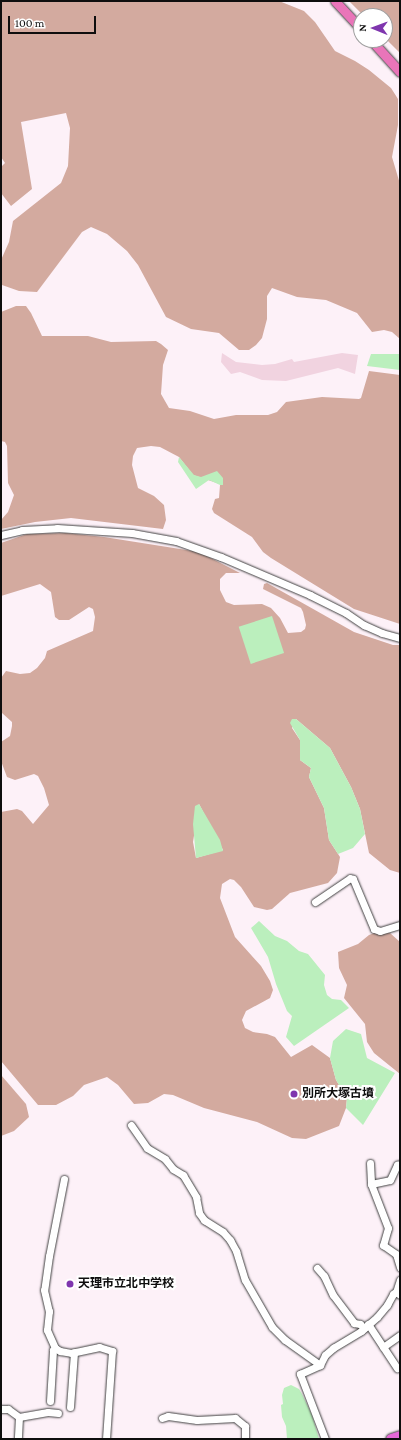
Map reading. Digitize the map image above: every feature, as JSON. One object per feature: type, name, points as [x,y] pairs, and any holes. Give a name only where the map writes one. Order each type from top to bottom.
[{"type":"highway","points":[[391,1439],[400,1436]]},
{"type":"main road","points":[[336,1],[353,20]]},
{"type":"main road","points":[[378,48],[400,72]]},
{"type":"street","points":[[1,535],[22,530],[57,528],[132,533],[176,541],[221,557],[303,592],[333,606],[364,625],[382,633],[400,638]]},
{"type":"street","points":[[315,902],[350,878],[353,879],[374,929],[380,930],[400,926]]},
{"type":"street","points":[[131,1125],[147,1148],[165,1159],[173,1169],[184,1175],[196,1197],[199,1213],[204,1220],[223,1232],[230,1240],[236,1250],[245,1280],[272,1327],[285,1340],[320,1365]]},
{"type":"street","points":[[370,1163],[371,1184],[387,1224],[383,1245],[396,1254],[400,1267]]},
{"type":"street","points":[[371,1184],[390,1180],[397,1165],[400,1164]]},
{"type":"street","points":[[64,1179],[44,1290],[49,1311],[47,1330],[55,1348],[66,1353],[99,1347],[112,1351],[106,1439]]},
{"type":"street","points":[[317,1268],[324,1276],[333,1295],[354,1323],[366,1326],[383,1347],[397,1368]]},
{"type":"street","points":[[325,1439],[300,1374],[320,1365],[325,1355],[333,1348],[366,1326],[388,1305],[393,1294],[398,1294],[400,1280]]},
{"type":"street","points":[[383,1347],[400,1335]]},
{"type":"street","points":[[50,1402],[53,1350],[55,1348]]},
{"type":"street","points":[[70,1407],[74,1352]]},
{"type":"street","points":[[1,1409],[8,1409],[19,1417],[48,1412],[58,1413]]},
{"type":"street","points":[[162,1418],[168,1416],[197,1420],[235,1418],[245,1426],[245,1439]]},
{"type":"street","points":[[18,1439],[19,1417]]},
{"type":"shaded area","points":[[1,1],[279,1],[304,11],[315,22],[335,51],[369,70],[391,88],[398,99],[398,125],[392,157],[400,184],[400,339],[392,332],[384,330],[372,332],[357,313],[326,300],[297,297],[272,288],[267,296],[267,319],[262,338],[249,350],[239,350],[219,333],[191,329],[166,317],[138,265],[127,251],[107,234],[91,227],[82,232],[37,292],[19,291],[2,285],[1,260],[9,242],[13,221],[61,183],[68,166],[70,128],[66,113],[21,122],[32,189],[11,206],[1,193],[1,167],[5,163],[1,157]]},
{"type":"shaded area","points":[[349,1],[400,1],[400,53],[393,46],[393,8],[356,8]]},
{"type":"shaded area","points":[[16,306],[26,306],[42,336],[88,336],[111,342],[156,341],[168,350],[163,365],[161,394],[169,408],[190,411],[214,419],[236,415],[268,415],[277,412],[286,402],[322,397],[359,399],[361,398],[369,371],[400,375],[400,624],[354,609],[271,558],[263,552],[252,537],[214,513],[212,509],[215,499],[219,498],[220,485],[223,485],[193,475],[179,457],[160,447],[151,446],[137,448],[133,456],[132,465],[138,488],[154,496],[164,505],[166,520],[163,529],[71,518],[35,522],[1,529],[1,520],[8,512],[14,495],[8,483],[7,446],[5,442],[1,441],[1,312]]},
{"type":"shaded area","points":[[222,353],[236,362],[262,365],[275,364],[292,359],[294,362],[342,353],[358,355],[355,374],[338,368],[286,381],[262,380],[240,372],[231,374],[221,362]]},
{"type":"shaded area","points":[[371,354],[400,354],[400,370],[367,366]]},
{"type":"shaded area","points":[[179,457],[194,475],[201,477],[217,471],[223,478],[223,485],[209,480],[196,489],[178,462]]},
{"type":"shaded area","points":[[66,533],[104,537],[199,552],[240,573],[226,573],[220,579],[220,590],[226,602],[234,605],[262,604],[271,608],[280,618],[288,633],[301,632],[305,629],[306,625],[303,612],[301,608],[263,589],[264,584],[267,583],[354,632],[393,645],[400,645],[400,873],[390,870],[369,853],[360,809],[351,787],[330,748],[296,719],[292,728],[300,740],[300,760],[311,768],[309,777],[324,808],[329,840],[340,857],[337,873],[328,883],[290,893],[272,909],[267,910],[254,907],[241,887],[234,880],[230,879],[222,884],[220,898],[235,937],[261,966],[270,981],[273,990],[270,998],[246,1011],[242,1020],[245,1028],[253,1032],[275,1037],[291,1057],[312,1045],[330,1058],[336,1080],[347,1098],[346,1108],[339,1126],[306,1139],[292,1138],[257,1122],[204,1108],[173,1095],[164,1094],[148,1103],[134,1104],[118,1085],[107,1077],[84,1085],[73,1096],[56,1105],[38,1105],[1,1061],[1,812],[17,809],[22,811],[33,824],[49,805],[44,788],[38,776],[34,774],[15,780],[7,777],[1,761],[1,742],[10,736],[12,722],[2,713],[1,678],[6,671],[20,674],[30,673],[37,668],[45,658],[47,651],[93,631],[95,617],[93,609],[89,607],[69,620],[59,620],[55,617],[51,592],[40,584],[1,596],[1,543],[27,534]],"holes":[[[199,804],[223,850],[196,858],[193,842]]]},
{"type":"shaded area","points":[[272,616],[284,653],[251,664],[239,627]]},
{"type":"shaded area","points":[[292,719],[296,719],[330,748],[351,787],[360,809],[365,834],[353,848],[338,854],[329,840],[324,808],[309,777],[311,768],[300,760],[300,740],[290,723]]},
{"type":"shaded area","points":[[199,804],[220,840],[223,851],[196,858],[193,824],[195,806]]},
{"type":"shaded area","points":[[259,921],[275,936],[287,941],[299,951],[308,954],[325,975],[324,985],[327,995],[332,999],[341,1000],[349,1008],[294,1046],[286,1037],[292,1016],[287,1011],[276,984],[268,957],[251,928]]},
{"type":"shaded area","points":[[377,932],[390,933],[400,942],[400,1074],[374,1053],[367,1042],[365,1024],[344,998],[347,985],[339,968],[338,952],[358,944],[369,935]]},
{"type":"shaded area","points":[[346,1029],[361,1034],[367,1058],[395,1073],[363,1125],[346,1108],[347,1098],[336,1080],[330,1058],[333,1041]]},
{"type":"shaded area","points":[[1,1075],[26,1104],[29,1117],[14,1131],[1,1136]]},
{"type":"shaded area","points":[[291,1385],[299,1389],[302,1394],[312,1415],[319,1439],[287,1439],[286,1426],[282,1417],[281,1405],[283,1404],[282,1395],[284,1388]]},
{"type":"place","name":"別所大塚古墳","points":[[294,1094]]},
{"type":"place","name":"天理市立北中学校","points":[[70,1284]]}]
